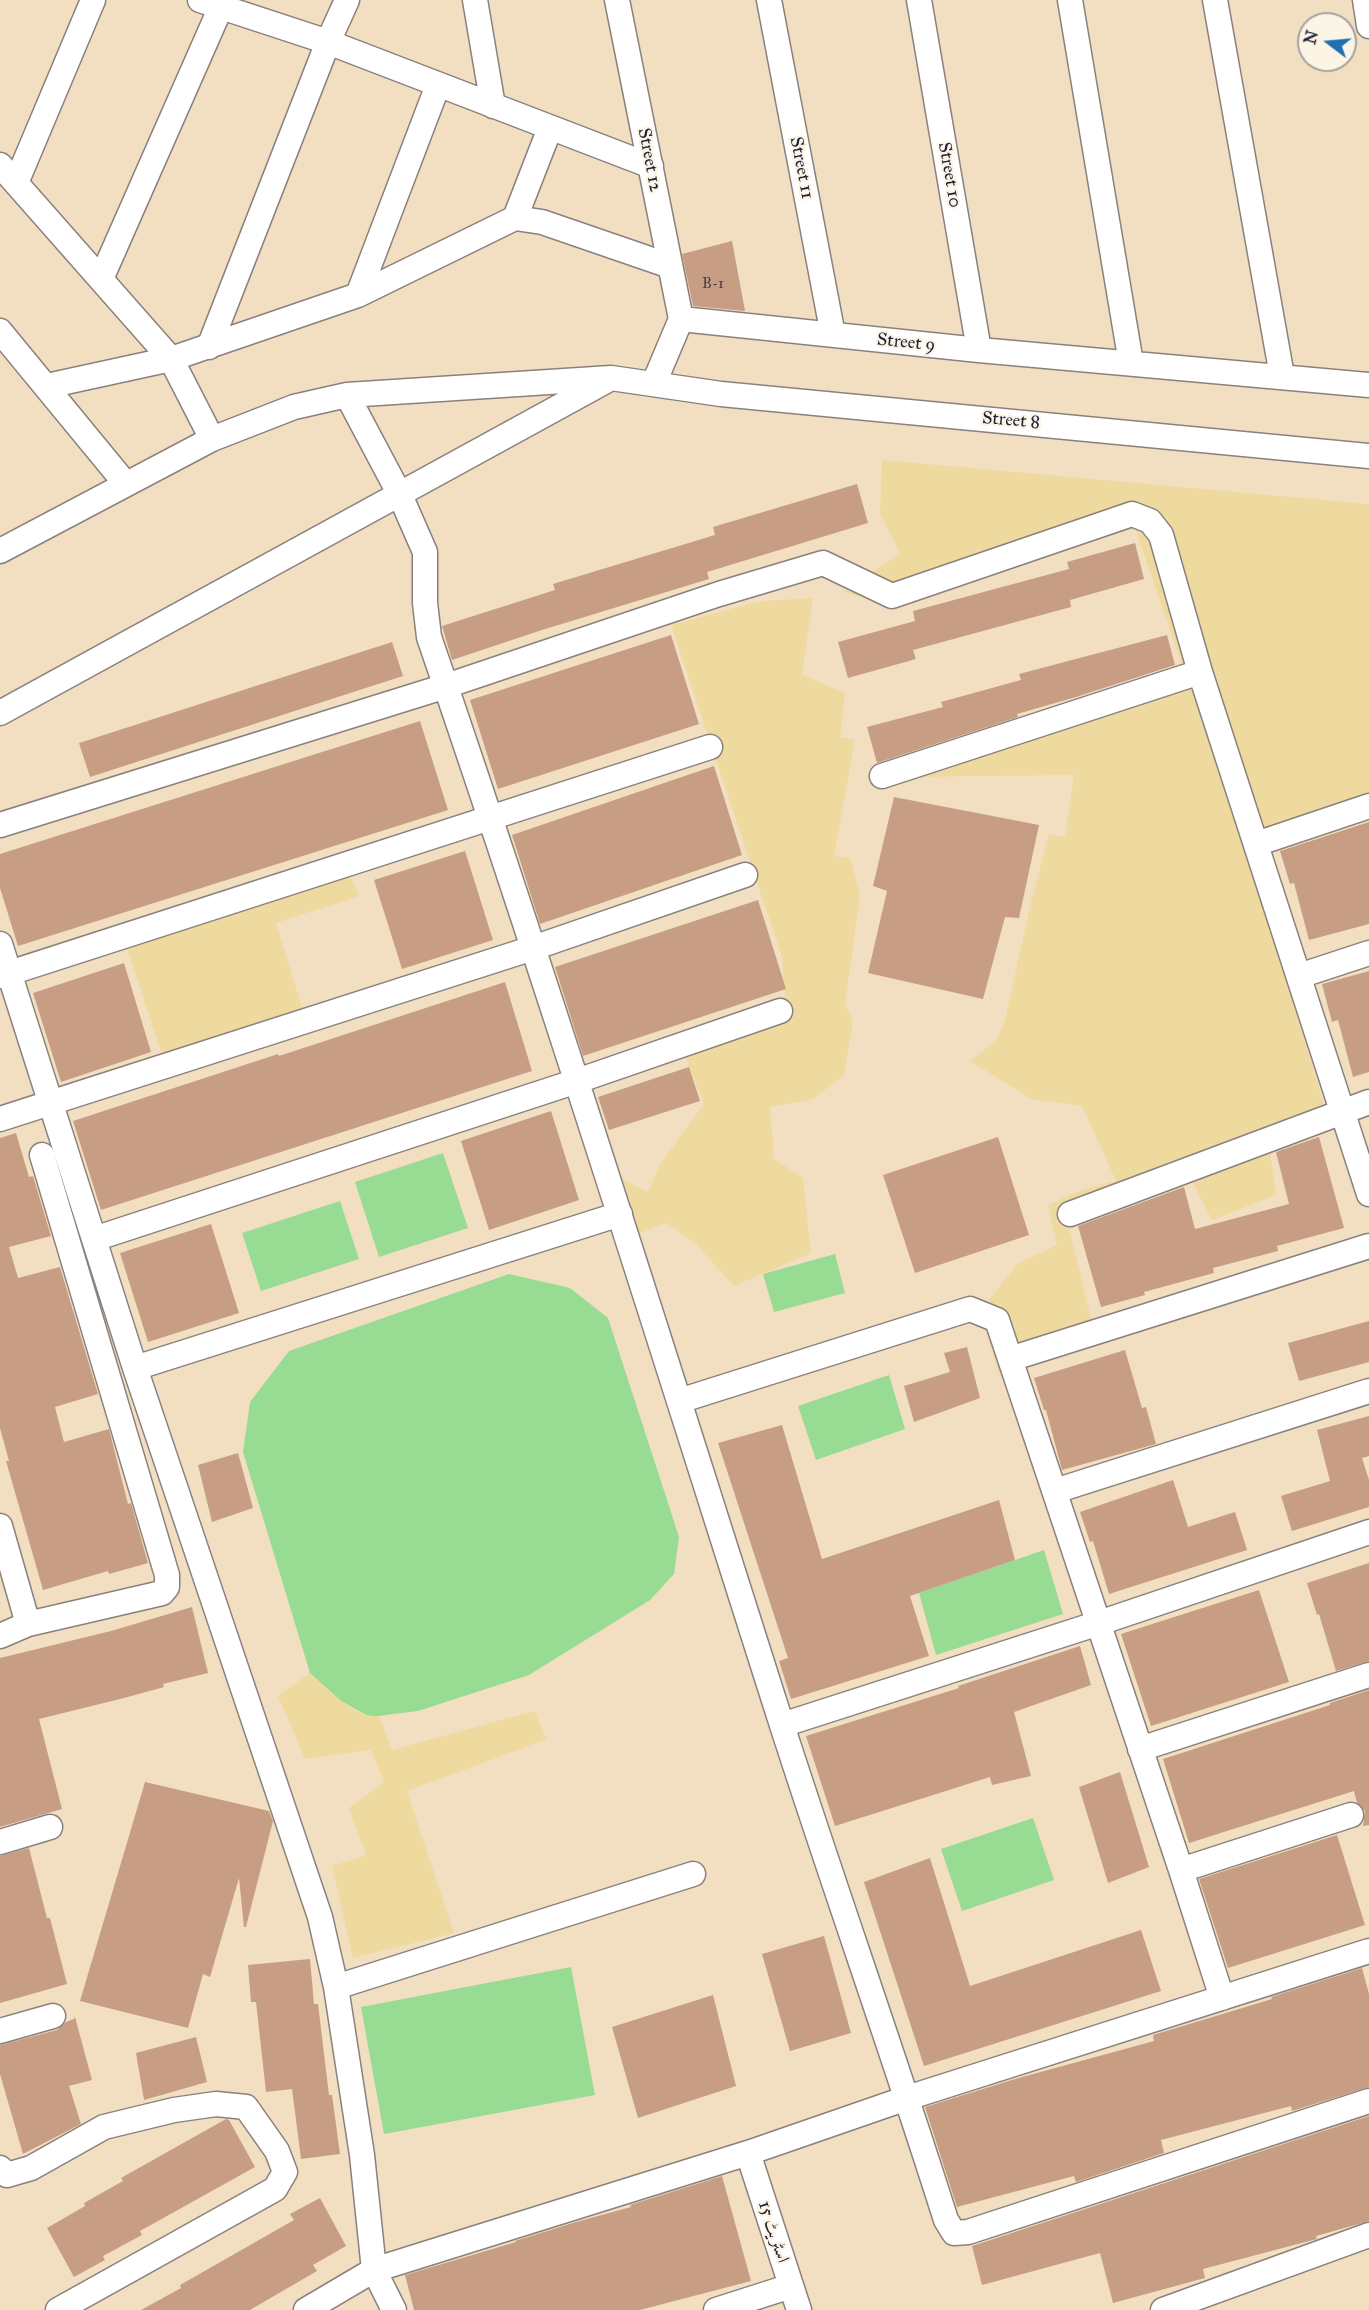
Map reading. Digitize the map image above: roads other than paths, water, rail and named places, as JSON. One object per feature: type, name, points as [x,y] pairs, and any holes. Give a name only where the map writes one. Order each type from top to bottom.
[{"type":"street","points":[[16,183],[93,0]]},
{"type":"street","points":[[209,347],[328,42],[347,0]]},
{"type":"street","points":[[475,0],[494,106]]},
{"type":"street","name":"Street 12","points":[[617,0],[681,319]]},
{"type":"street","name":"Street 11","points":[[769,0],[833,335]]},
{"type":"street","name":"Street 10","points":[[919,0],[979,350]]},
{"type":"street","points":[[1070,0],[1131,363]]},
{"type":"street","points":[[1215,0],[1282,376]]},
{"type":"street","points":[[1365,0],[1369,26]]},
{"type":"street","points":[[101,279],[215,2],[328,42],[651,166]]},
{"type":"street","points":[[358,295],[438,85]]},
{"type":"street","points":[[515,218],[550,128]]},
{"type":"street","points":[[0,165],[171,359],[212,439]]},
{"type":"street","points":[[47,386],[171,359],[358,295],[515,218],[542,222],[670,266]]},
{"type":"street","points":[[654,383],[681,319]]},
{"type":"street","name":"Street 9","points":[[681,319],[979,350],[1369,385]]},
{"type":"street","points":[[2,342],[47,386],[125,483]]},
{"type":"street","points":[[0,713],[611,378]]},
{"type":"street","name":"Street 8","points":[[0,550],[212,439],[294,407],[347,395],[611,378],[721,394],[1369,456]]},
{"type":"street","points":[[347,395],[400,495],[425,552],[425,603],[429,637],[577,1082],[782,1725],[946,2220],[954,2233],[968,2232],[1369,2100]]},
{"type":"street","points":[[0,825],[446,686],[720,594],[823,563],[892,596],[1132,514],[1150,521],[1161,535],[1200,672],[1369,1194]]},
{"type":"street","points":[[882,776],[1200,672]]},
{"type":"street","points":[[5,974],[710,747]]},
{"type":"street","points":[[1256,844],[1369,806]]},
{"type":"street","points":[[0,1119],[533,948],[745,875]]},
{"type":"street","points":[[0,944],[5,974],[51,1103],[135,1368],[320,1917],[336,1987],[362,2155],[374,2270],[394,2310]]},
{"type":"street","points":[[1299,976],[1369,953]]},
{"type":"street","points":[[94,1239],[577,1082],[780,1011]]},
{"type":"street","points":[[1070,1214],[1369,1102]]},
{"type":"street","points":[[0,1636],[28,1624],[162,1593],[167,1587],[167,1575],[42,1155]]},
{"type":"street","points":[[135,1368],[620,1214]]},
{"type":"street","points":[[1010,1359],[1369,1246]]},
{"type":"street","points":[[679,1401],[970,1309],[997,1320],[1222,1998]]},
{"type":"street","points":[[1055,1491],[1369,1391]]},
{"type":"street","points":[[0,1526],[28,1624]]},
{"type":"street","points":[[782,1725],[1099,1623],[1369,1532]]},
{"type":"street","points":[[1140,1749],[1369,1676]]},
{"type":"street","points":[[1181,1870],[1351,1815]]},
{"type":"street","points":[[0,1842],[50,1827]]},
{"type":"street","points":[[336,1987],[693,1874]]},
{"type":"street","points":[[306,2310],[374,2270],[748,2153],[907,2098],[1369,1951]]},
{"type":"street","points":[[0,2031],[53,2016]]},
{"type":"street","points":[[0,2168],[7,2175],[31,2168],[104,2127],[174,2110],[216,2104],[246,2107],[277,2151],[285,2172],[275,2189],[58,2310]]},
{"type":"street","name":"اسٹریٹ 15","points":[[748,2153],[799,2310]]},
{"type":"street","points":[[1163,2310],[1369,2235]]},
{"type":"street","points":[[716,2310],[791,2286]]}]
